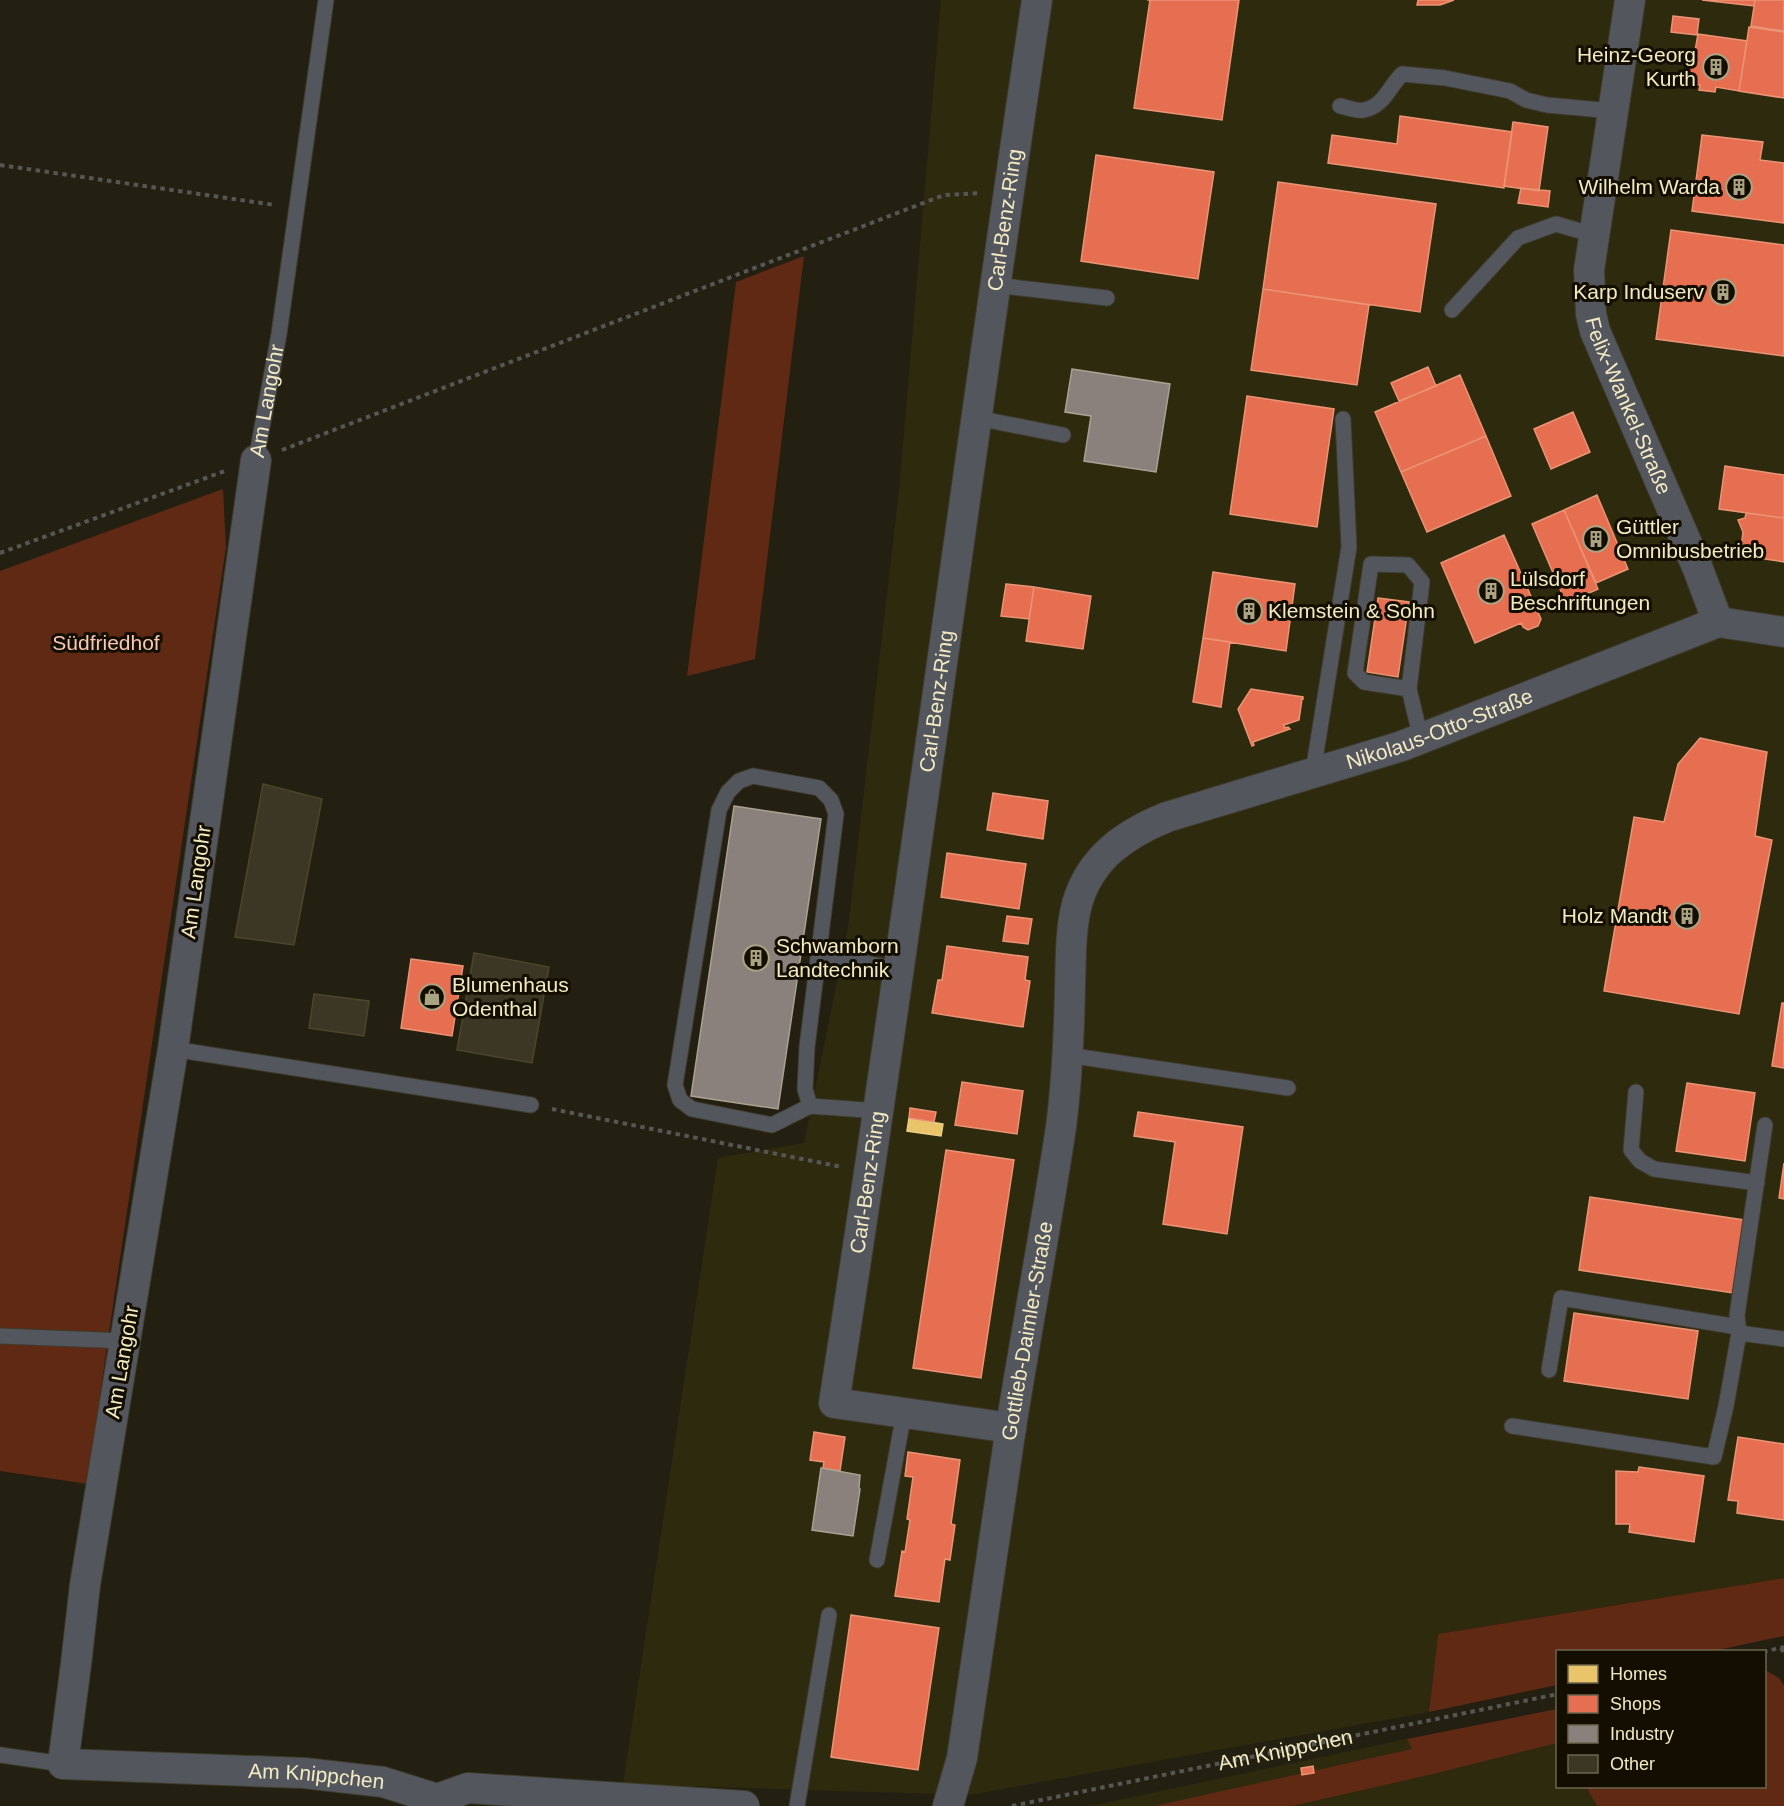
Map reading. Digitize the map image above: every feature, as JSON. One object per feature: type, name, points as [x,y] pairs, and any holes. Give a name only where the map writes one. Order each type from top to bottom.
[{"type":"street","name":"Carl-Benz-Ring","points":[[904,1413],[834,1403],[879,1110],[1037,0]]},
{"type":"street","name":"Felix-Wankel-Straße","points":[[1630,0],[1589,270],[1591,314],[1595,331],[1698,569],[1718,622]]},
{"type":"street","name":"Am Langohr","points":[[63,1764],[85,1585],[173,1049],[256,460]]},
{"type":"street","points":[[1718,622],[1784,632]]},
{"type":"street","name":"Nikolaus-Otto-Straße","points":[[1101,859],[1119,841],[1158,821],[1421,739],[1718,622]]},
{"type":"street","name":"Gottlieb-Daimler-Straße","points":[[948,1806],[962,1758],[1011,1428],[1061,1124],[1069,1034],[1072,932],[1077,903],[1086,880],[1101,859]]},
{"type":"street","points":[[904,1413],[1011,1428]]},
{"type":"street","name":"Am Knippchen","points":[[63,1764],[304,1773],[383,1782],[434,1803],[468,1788],[744,1806]]},
{"type":"lane","name":"Am Langohr","points":[[256,460],[279,334],[326,0]]},
{"type":"lane","points":[[1340,106],[1363,111],[1382,102],[1402,74],[1445,78],[1510,91],[1526,100],[1547,105],[1613,111]]},
{"type":"lane","points":[[1452,310],[1518,238],[1556,224],[1594,235]]},
{"type":"lane","points":[[995,285],[1107,298]]},
{"type":"lane","points":[[977,418],[1063,435]]},
{"type":"lane","points":[[1313,772],[1349,547],[1343,419]]},
{"type":"lane","points":[[1408,689],[1364,682],[1355,673],[1371,564],[1408,565],[1422,582],[1408,689],[1421,739]]},
{"type":"lane","points":[[810,1106],[805,1089],[807,1047],[836,814],[831,800],[819,788],[753,776],[740,781],[728,792],[719,810],[675,1085],[680,1100],[692,1109],[772,1125],[810,1106],[879,1110]]},
{"type":"lane","points":[[819,953],[898,970]]},
{"type":"lane","points":[[173,1049],[531,1105]]},
{"type":"lane","points":[[1067,1055],[1288,1088]]},
{"type":"lane","points":[[1636,1092],[1631,1150],[1640,1161],[1654,1168],[1757,1183]]},
{"type":"lane","points":[[1512,1426],[1714,1456],[1726,1406],[1738,1330],[1737,1315],[1765,1125]]},
{"type":"lane","points":[[1549,1370],[1561,1298],[1738,1330],[1784,1335]]},
{"type":"lane","points":[[0,1336],[126,1341]]},
{"type":"lane","points":[[877,1560],[904,1413]]},
{"type":"lane","points":[[797,1806],[829,1615]]},
{"type":"lane","points":[[0,1755],[63,1764]]},
{"type":"path","points":[[0,165],[296,208]]},
{"type":"path","points":[[0,553],[256,460],[944,195],[975,192],[1008,196]]},
{"type":"path","points":[[531,1105],[870,1172]]},
{"type":"path","points":[[1766,1651],[1782,1647],[1784,1653]]},
{"type":"path","name":"Am Knippchen","points":[[1012,1806],[1556,1694]]},
{"type":"shaded area","points":[[941,0],[1784,0],[1784,1578],[1438,1634],[1429,1712],[969,1795],[623,1784],[718,1158],[804,1143],[848,928],[899,491]]},
{"type":"shaded area","points":[[1407,1739],[1556,1742],[1556,1788],[1587,1788],[1597,1806],[1090,1806]]},
{"type":"green space","points":[[804,256],[755,659],[687,676],[736,282]]},
{"type":"green space","name":"Südfriedhof","points":[[223,489],[226,547],[88,1484],[0,1471],[0,571]]},
{"type":"green space","points":[[1784,1578],[1784,1636],[1718,1650],[1556,1650],[1556,1685],[1429,1712],[1438,1634]]},
{"type":"green space","points":[[1766,1671],[1779,1678],[1784,1686],[1784,1806],[1597,1806],[1587,1788],[1766,1788]]},
{"type":"green space","points":[[1556,1709],[1556,1743],[1433,1774],[1292,1806],[1154,1806],[1412,1749],[1407,1739]]},
{"type":"building: Homes","points":[[909,1118],[943,1124],[941,1136],[907,1131]]},
{"type":"building: Shops","points":[[1150,0],[1239,0],[1222,120],[1134,108]]},
{"type":"building: Shops","points":[[1418,0],[1454,0],[1440,5],[1417,5]]},
{"type":"building: Shops","points":[[1702,0],[1755,0],[1754,6]]},
{"type":"building: Shops","points":[[1755,0],[1784,0],[1784,31],[1751,26]]},
{"type":"building: Shops","points":[[1673,16],[1699,19],[1697,35],[1671,32]]},
{"type":"building: Shops","points":[[1749,27],[1784,32],[1784,98],[1739,91]]},
{"type":"building: Shops","name":"Heinz-Georg Kurth","points":[[1698,34],[1747,41],[1739,91],[1716,87],[1715,92],[1699,90],[1700,85],[1686,83],[1691,50],[1695,51]]},
{"type":"building: Shops","points":[[1400,116],[1512,132],[1504,188],[1328,163],[1332,135],[1397,144]]},
{"type":"building: Shops","points":[[1513,122],[1548,127],[1539,191],[1504,186]]},
{"type":"building: Shops","name":"Wilhelm Warda","points":[[1702,135],[1763,142],[1760,160],[1784,163],[1784,223],[1692,211]]},
{"type":"building: Shops","points":[[1096,155],[1214,172],[1198,279],[1081,261]]},
{"type":"building: Shops","points":[[1278,182],[1436,204],[1420,312],[1263,289]]},
{"type":"building: Shops","points":[[1521,188],[1550,191],[1548,207],[1518,203]]},
{"type":"building: Shops","name":"Karp Induserv","points":[[1671,230],[1784,245],[1784,356],[1656,339]]},
{"type":"building: Shops","points":[[1263,289],[1369,305],[1357,385],[1251,370]]},
{"type":"building: Shops","points":[[1428,367],[1436,386],[1399,401],[1391,383]]},
{"type":"building: Shops","points":[[1460,375],[1486,436],[1401,472],[1375,412]]},
{"type":"building: Shops","points":[[1247,396],[1334,409],[1317,527],[1230,514]]},
{"type":"building: Shops","points":[[1573,412],[1590,452],[1551,469],[1534,429]]},
{"type":"building: Shops","points":[[1486,436],[1511,496],[1427,532],[1401,472]]},
{"type":"building: Shops","points":[[1725,466],[1784,475],[1784,518],[1719,509]]},
{"type":"building: Shops","name":"Güttler Omnibusbetrieb","points":[[1597,495],[1628,569],[1596,583],[1564,510]]},
{"type":"building: Shops","points":[[1564,510],[1598,589],[1566,603],[1532,524]]},
{"type":"building: Shops","points":[[1746,513],[1784,518],[1784,562],[1740,555],[1743,532],[1738,520],[1745,518]]},
{"type":"building: Shops","name":"Lülsdorf Beschriftungen","points":[[1504,535],[1541,619],[1538,626],[1528,630],[1521,623],[1475,643],[1441,563]]},
{"type":"building: Shops","name":"Klemstein & Sohn","points":[[1213,572],[1295,584],[1286,651],[1203,638]]},
{"type":"building: Shops","points":[[1006,584],[1034,587],[1029,619],[1001,616]]},
{"type":"building: Shops","points":[[1034,587],[1091,596],[1083,649],[1026,641]]},
{"type":"building: Shops","points":[[1378,598],[1409,602],[1398,677],[1367,672]]},
{"type":"building: Shops","points":[[1203,638],[1230,642],[1221,707],[1193,702]]},
{"type":"building: Shops","points":[[1251,689],[1303,697],[1299,720],[1284,725],[1285,728],[1290,729],[1253,742],[1252,746],[1238,709]]},
{"type":"building: Shops","name":"Holz Mandt","points":[[1700,738],[1767,752],[1755,836],[1772,840],[1739,1014],[1604,991],[1634,817],[1664,822],[1678,764]]},
{"type":"building: Shops","points":[[993,793],[1048,801],[1043,839],[987,830]]},
{"type":"building: Shops","points":[[947,853],[1026,864],[1019,909],[941,897]]},
{"type":"building: Shops","points":[[1007,916],[1032,919],[1028,944],[1003,941]]},
{"type":"building: Shops","points":[[947,946],[1028,957],[1025,980],[1030,981],[1023,1027],[932,1013],[938,980],[942,980]]},
{"type":"building: Shops","name":"Blumenhaus Odenthal","points":[[411,959],[463,966],[452,1036],[401,1028]]},
{"type":"building: Shops","points":[[1782,1003],[1784,1003],[1784,1068],[1772,1066]]},
{"type":"building: Shops","points":[[962,1082],[1023,1091],[1017,1134],[955,1125]]},
{"type":"building: Shops","points":[[1687,1083],[1755,1093],[1745,1161],[1676,1151]]},
{"type":"building: Shops","points":[[910,1108],[936,1112],[934,1122],[909,1118]]},
{"type":"building: Shops","points":[[1138,1112],[1243,1127],[1227,1234],[1163,1224],[1175,1142],[1134,1136]]},
{"type":"building: Shops","points":[[946,1150],[1014,1160],[981,1378],[913,1368]]},
{"type":"building: Shops","points":[[1784,1163],[1784,1199],[1779,1198]]},
{"type":"building: Shops","points":[[1590,1197],[1744,1220],[1733,1293],[1579,1270]]},
{"type":"building: Shops","points":[[1574,1313],[1698,1331],[1688,1399],[1564,1381]]},
{"type":"building: Shops","points":[[814,1432],[845,1437],[840,1471],[823,1468],[824,1462],[810,1460]]},
{"type":"building: Shops","points":[[1738,1437],[1784,1444],[1784,1520],[1737,1513],[1738,1501],[1728,1500]]},
{"type":"building: Shops","points":[[908,1452],[960,1460],[951,1524],[955,1525],[950,1560],[945,1559],[939,1602],[895,1596],[902,1551],[905,1552],[910,1520],[907,1519],[913,1477],[905,1476]]},
{"type":"building: Shops","points":[[1639,1467],[1704,1476],[1694,1542],[1629,1532],[1630,1524],[1616,1524],[1616,1471],[1638,1472]]},
{"type":"building: Shops","points":[[851,1615],[939,1628],[918,1770],[831,1757]]},
{"type":"building: Shops","points":[[1313,1766],[1314,1773],[1302,1775],[1301,1768]]},
{"type":"building: Industry","points":[[1072,369],[1170,384],[1156,472],[1084,461],[1091,416],[1065,412]]},
{"type":"building: Industry","name":"Schwamborn Landtechnik","points":[[734,806],[821,819],[778,1109],[691,1096]]},
{"type":"building: Industry","points":[[821,1468],[860,1475],[853,1536],[812,1530]]},
{"type":"building: Other","points":[[263,784],[322,799],[294,945],[235,937]]},
{"type":"building: Other","points":[[474,953],[549,967],[532,1063],[457,1050]]},
{"type":"building: Other","points":[[314,994],[369,1001],[364,1036],[309,1028]]},
{"type":"place","name":"Heinz-Georg Kurth","points":[[1716,67]]},
{"type":"place","name":"Wilhelm Warda","points":[[1739,187]]},
{"type":"place","name":"Karp Induserv","points":[[1723,292]]},
{"type":"place","name":"Güttler Omnibusbetrieb","points":[[1596,539]]},
{"type":"place","name":"Lülsdorf Beschriftungen","points":[[1491,591]]},
{"type":"place","name":"Klemstein & Sohn","points":[[1249,611]]},
{"type":"place","name":"Holz Mandt","points":[[1687,916]]},
{"type":"place","name":"Schwamborn Landtechnik","points":[[756,958]]},
{"type":"place","name":"Blumenhaus Odenthal","points":[[432,997]]}]
